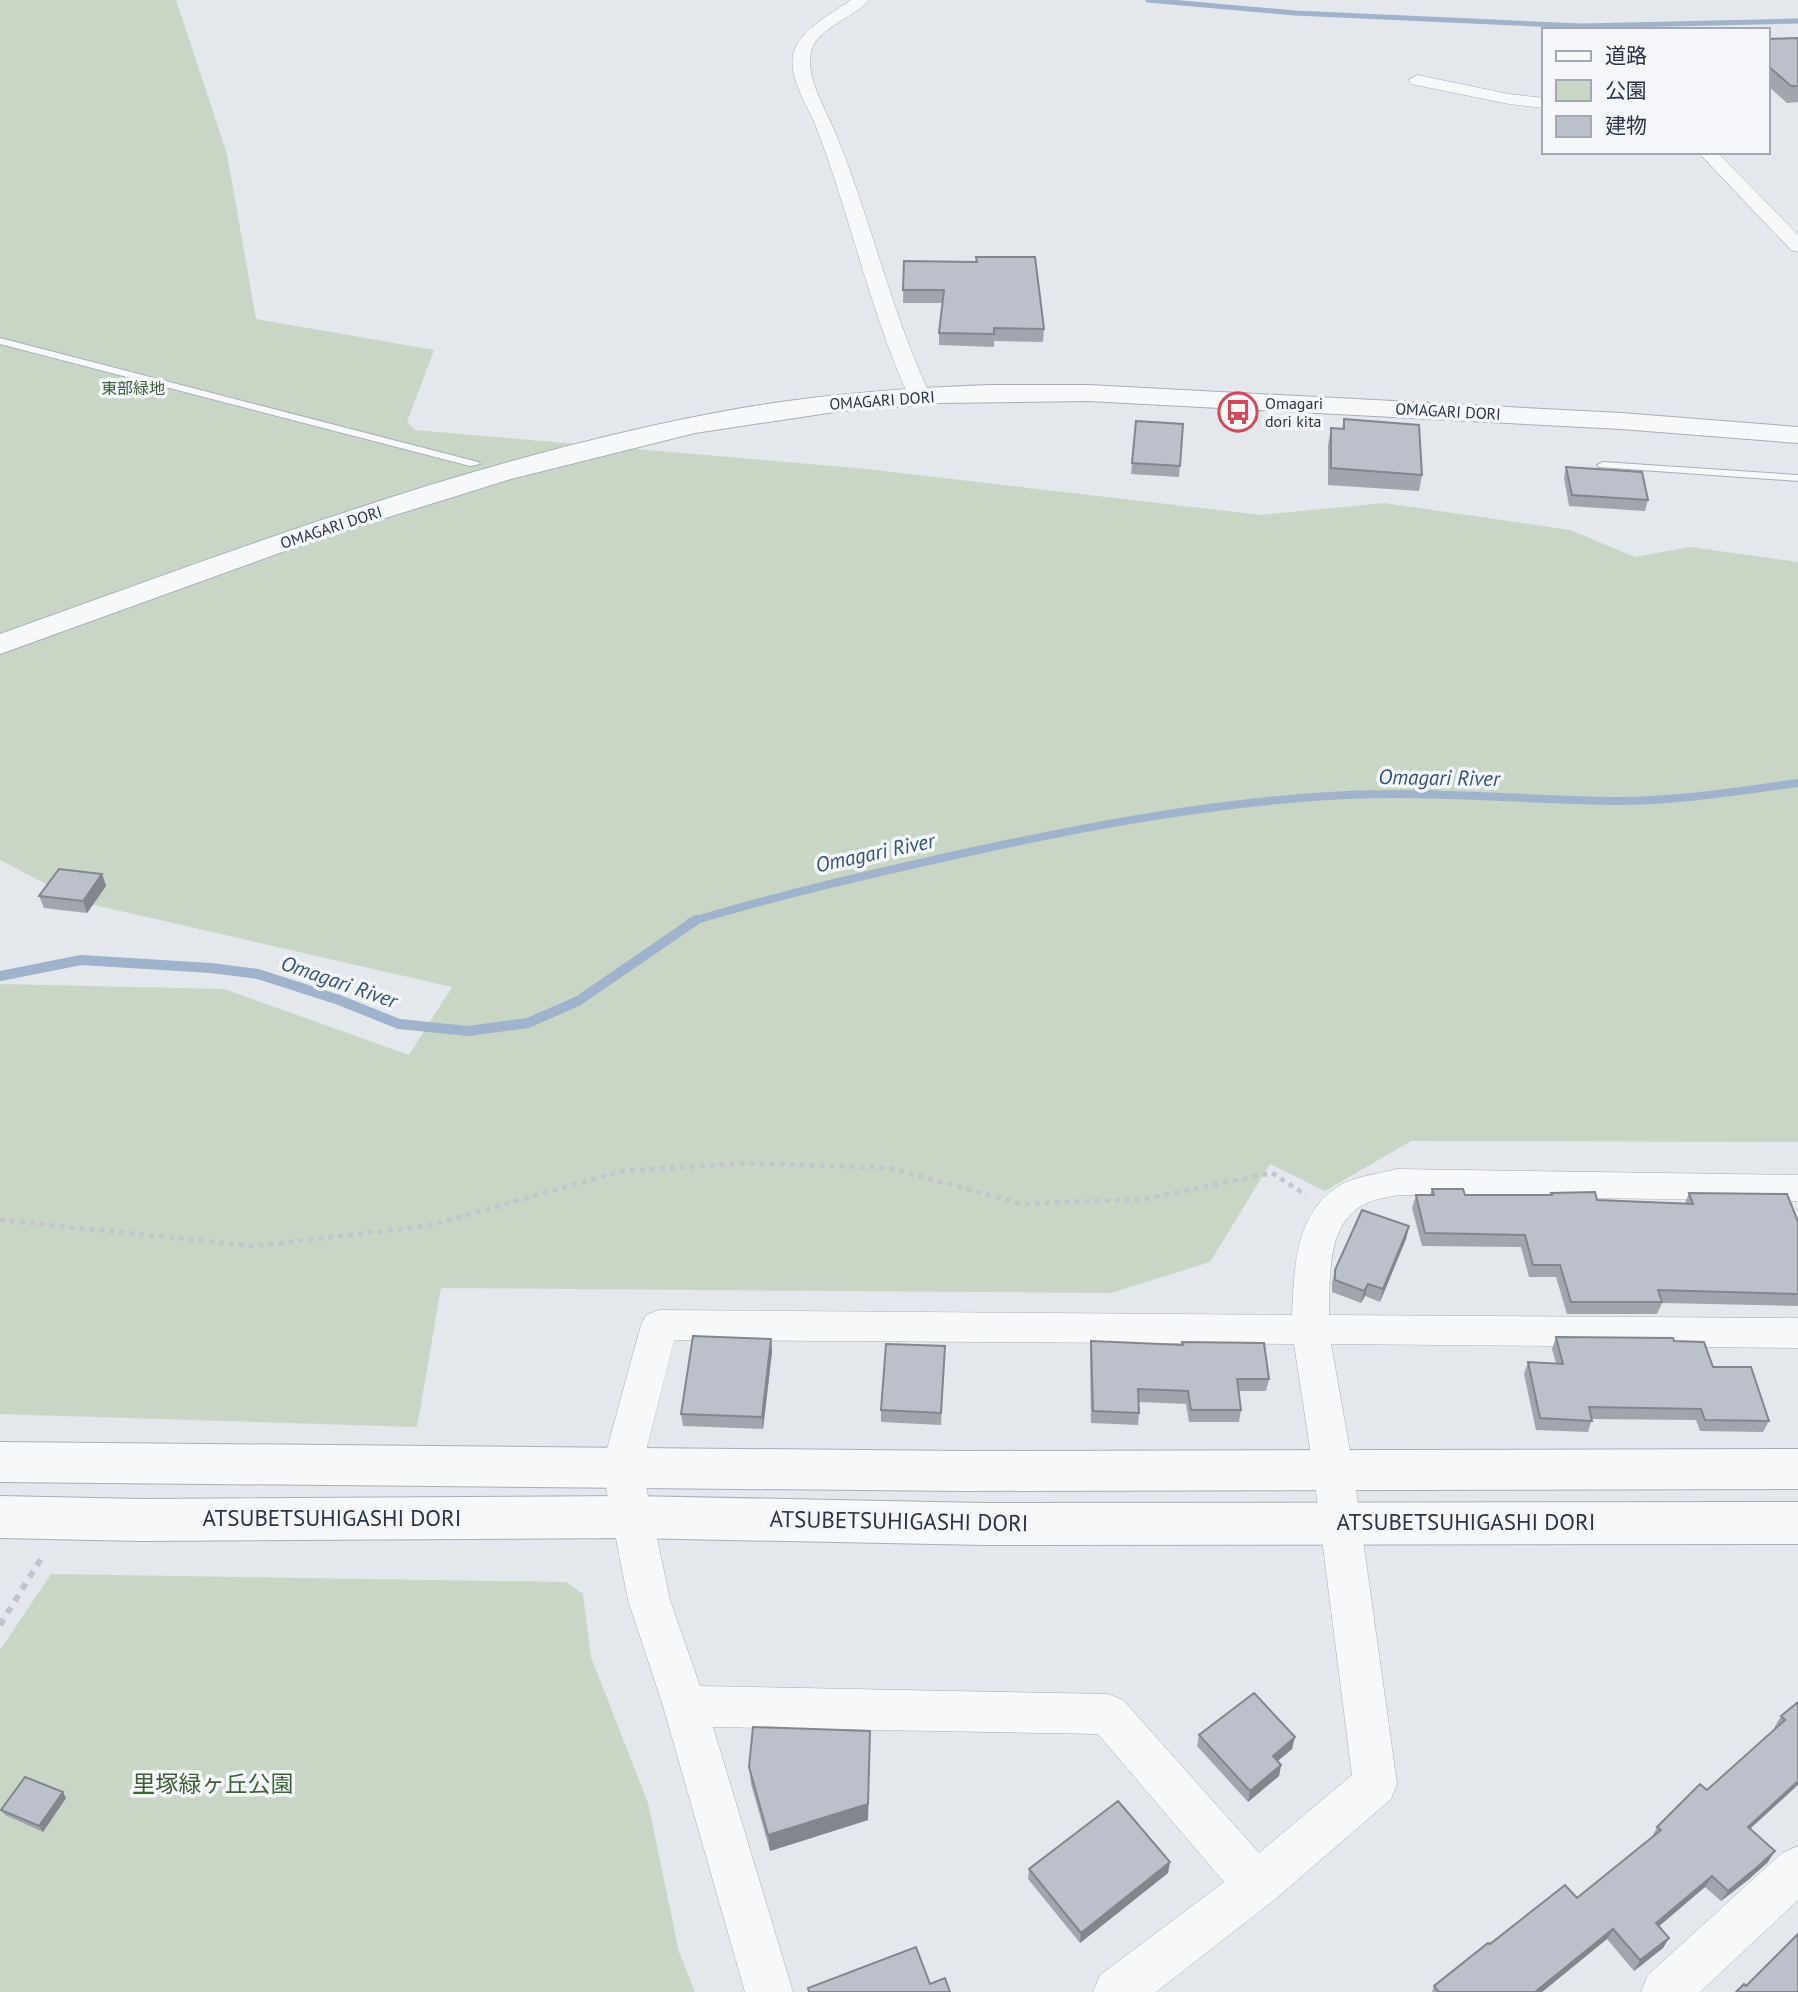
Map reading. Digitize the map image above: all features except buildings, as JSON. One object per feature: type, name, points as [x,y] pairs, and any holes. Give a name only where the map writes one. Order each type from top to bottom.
[{"type":"street","points":[[861,0],[812,36],[803,49],[800,67],[839,163],[900,354],[916,391]]},
{"type":"street","points":[[1417,80],[1509,99],[1542,103]]},
{"type":"street","points":[[1709,154],[1798,246]]},
{"type":"street","name":"OMAGARI DORI","points":[[0,645],[186,576],[332,526],[586,451],[695,425],[1000,378],[1088,379],[1604,407],[1798,422]]},
{"type":"street","name":"OMAGARI DORI","points":[[0,624],[474,464],[608,428],[683,412],[836,389],[1260,401],[1621,421],[1798,435]]},
{"type":"street","points":[[1117,1992],[1257,1885],[1375,1784],[1333,1468],[1310,1331],[1312,1260],[1330,1212],[1353,1194],[1397,1182],[1798,1188]]},
{"type":"street","points":[[769,1992],[685,1706],[649,1600],[622,1467],[659,1325],[1798,1334]]},
{"type":"street","points":[[0,1462],[158,1466],[965,1471],[1333,1468],[1798,1469]]},
{"type":"street","name":"ATSUBETSUHIGASHI DORI","points":[[0,1517],[632,1517],[984,1524],[1798,1522]]},
{"type":"street","points":[[685,1706],[1108,1714],[1257,1885]]},
{"type":"street","points":[[1665,1992],[1798,1869]]},
{"type":"lane","points":[[0,341],[474,464]]},
{"type":"lane","points":[[1603,465],[1798,478]]},
{"type":"path","points":[[0,1220],[254,1246],[426,1226],[622,1171],[748,1163],[888,1168],[1022,1204],[1145,1199],[1272,1172],[1330,1212]]},
{"type":"path","points":[[0,1625],[67,1518]]},
{"type":"green space","name":"東部緑地","points":[[0,0],[176,0],[227,154],[256,319],[434,350],[407,422],[415,430],[867,469],[1261,515],[1384,503],[1570,530],[1635,557],[1690,547],[1798,562],[1798,1142],[1411,1141],[1325,1191],[1270,1164],[1210,1262],[1111,1293],[441,1288],[417,1427],[0,1414],[0,984],[224,989],[409,1055],[452,987],[81,902],[0,860]]},
{"type":"green space","name":"里塚緑ヶ丘公園","points":[[51,1574],[566,1582],[583,1594],[591,1657],[648,1803],[679,1952],[695,1992],[0,1992],[0,1650]]},
{"type":"waterway","points":[[1148,0],[1295,13],[1581,26],[1798,21]]},
{"type":"waterway","name":"Omagari River","points":[[695,920],[794,893],[969,852],[1110,824],[1253,803],[1382,794],[1641,801],[1798,783]]},
{"type":"waterway","name":"Omagari River","points":[[0,976],[81,960],[211,968],[258,974],[339,1000],[399,1024],[468,1031],[528,1023],[578,1001],[695,920]]},
{"type":"waterway","name":"Omagari River","points":[[690,922],[695,920]]},
{"type":"place","name":"Omagari dori kita","points":[[1238,412]]}]
